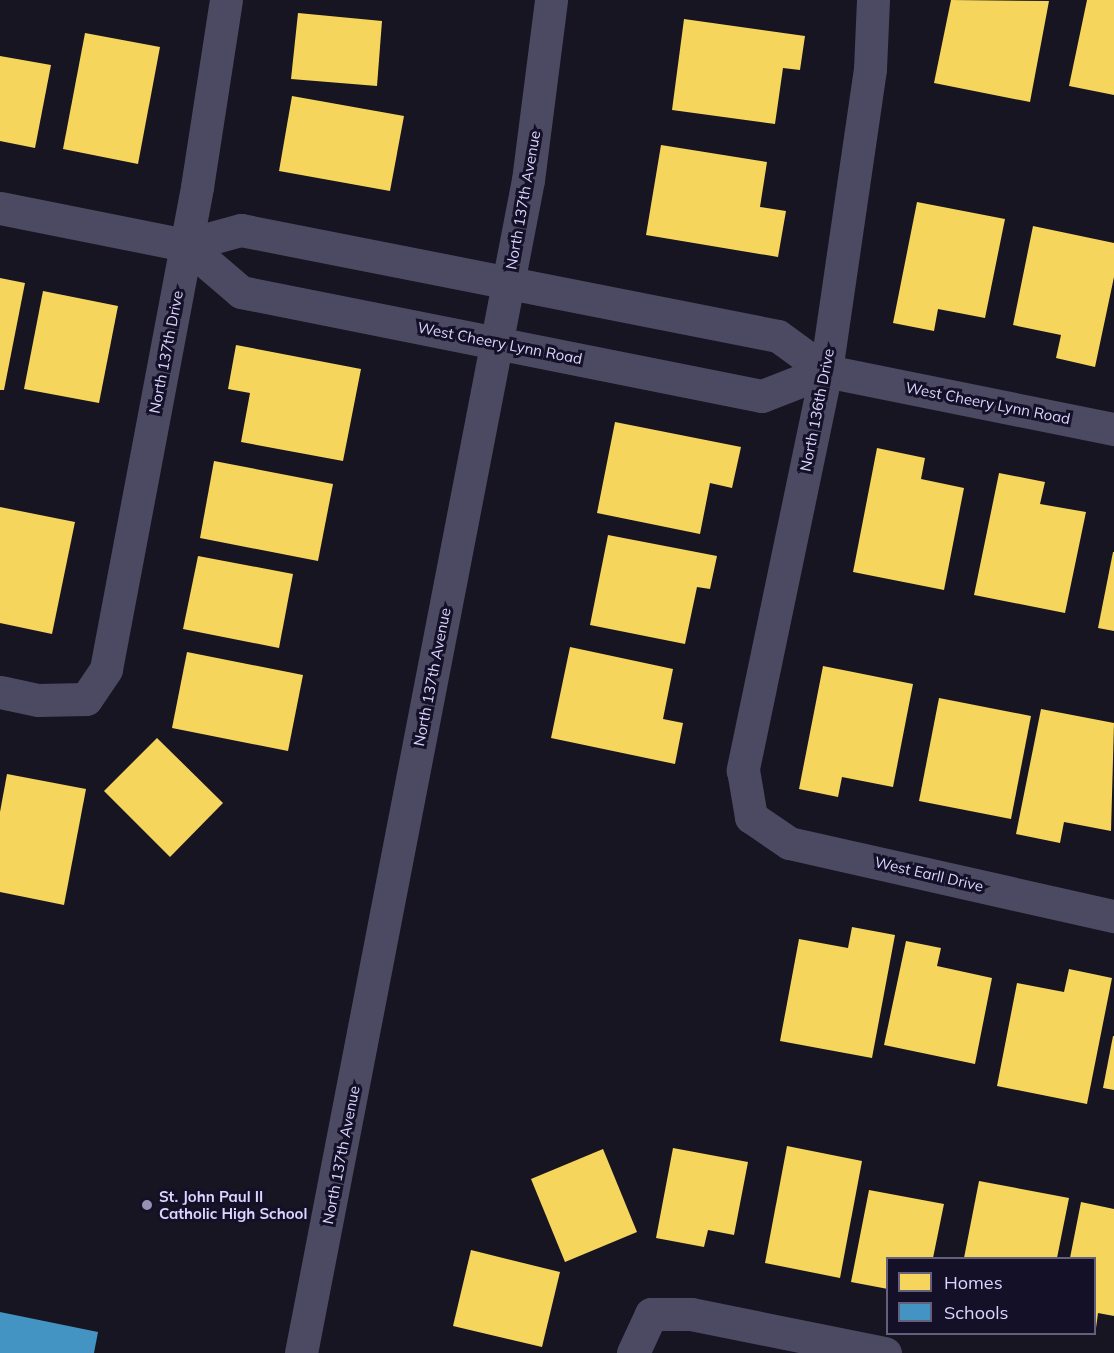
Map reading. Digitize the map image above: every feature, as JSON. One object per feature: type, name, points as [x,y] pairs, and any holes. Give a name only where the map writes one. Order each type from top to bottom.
[{"type":"street","name":"North 137th Drive","points":[[0,692],[38,700],[86,699],[106,669],[186,245],[226,0]]},
{"type":"street","name":"North 137th Avenue","points":[[301,1353],[509,283],[551,0]]},
{"type":"street","name":"North 136th Drive","points":[[752,817],[743,770],[826,371],[870,69],[873,0]]},
{"type":"street","name":"West Cheery Lynn Road","points":[[0,208],[186,245],[241,230],[778,336],[826,371],[1114,429]]},
{"type":"street","name":"West Cheery Lynn Road","points":[[186,245],[241,292],[496,341],[762,396],[826,371]]},
{"type":"street","name":"West Earll Drive","points":[[752,817],[789,843],[1114,916]]},
{"type":"street","points":[[633,1353],[651,1314],[691,1314],[885,1353]]},
{"type":"building: Homes","points":[[951,0],[1049,1],[1030,102],[934,83]]},
{"type":"building: Homes","points":[[1087,0],[1114,0],[1114,95],[1069,86]]},
{"type":"building: Homes","points":[[298,13],[382,21],[377,86],[291,79]]},
{"type":"building: Homes","points":[[684,19],[805,36],[800,70],[783,68],[775,124],[672,110]]},
{"type":"building: Homes","points":[[85,33],[160,47],[138,164],[63,149]]},
{"type":"building: Homes","points":[[0,56],[51,65],[35,148],[0,141]]},
{"type":"building: Homes","points":[[292,96],[404,116],[390,191],[279,171]]},
{"type":"building: Homes","points":[[661,145],[767,162],[760,207],[786,211],[778,257],[646,235]]},
{"type":"building: Homes","points":[[917,202],[1005,219],[985,318],[938,309],[934,331],[893,323]]},
{"type":"building: Homes","points":[[1033,226],[1114,243],[1114,277],[1095,367],[1056,358],[1061,335],[1013,325]]},
{"type":"building: Homes","points":[[0,278],[25,283],[4,390],[0,390]]},
{"type":"building: Homes","points":[[43,291],[118,306],[99,403],[24,389]]},
{"type":"building: Homes","points":[[236,345],[361,369],[343,461],[241,442],[250,393],[228,389]]},
{"type":"building: Homes","points":[[615,422],[741,447],[732,488],[710,483],[700,534],[597,513]]},
{"type":"building: Homes","points":[[877,448],[925,458],[921,479],[964,488],[944,590],[853,572]]},
{"type":"building: Homes","points":[[214,461],[333,484],[318,561],[200,538]]},
{"type":"building: Homes","points":[[999,473],[1045,482],[1040,504],[1086,512],[1065,613],[974,595]]},
{"type":"building: Homes","points":[[0,507],[75,522],[52,634],[0,623]]},
{"type":"building: Homes","points":[[608,535],[717,556],[710,589],[697,587],[685,644],[590,625]]},
{"type":"building: Homes","points":[[1114,552],[1114,631],[1098,628]]},
{"type":"building: Homes","points":[[198,556],[293,574],[279,648],[183,629]]},
{"type":"building: Homes","points":[[570,647],[673,669],[663,719],[683,723],[675,764],[551,738]]},
{"type":"building: Homes","points":[[187,652],[303,675],[288,751],[172,728]]},
{"type":"building: Homes","points":[[823,666],[913,684],[893,787],[842,777],[838,797],[799,789]]},
{"type":"building: Homes","points":[[939,698],[1031,716],[1011,819],[919,801]]},
{"type":"building: Homes","points":[[1041,709],[1114,723],[1111,831],[1064,822],[1060,843],[1016,834]]},
{"type":"building: Homes","points":[[157,738],[223,803],[170,857],[104,791]]},
{"type":"building: Homes","points":[[7,774],[86,789],[64,905],[0,892],[0,812]]},
{"type":"building: Homes","points":[[852,927],[895,935],[872,1058],[780,1041],[799,939],[848,948]]},
{"type":"building: Homes","points":[[906,941],[941,948],[937,966],[992,978],[975,1064],[884,1045]]},
{"type":"building: Homes","points":[[1069,969],[1112,978],[1087,1104],[997,1086],[1017,983],[1064,992]]},
{"type":"building: Homes","points":[[1114,1036],[1114,1090],[1103,1088]]},
{"type":"building: Homes","points":[[787,1146],[862,1161],[840,1278],[765,1263]]},
{"type":"building: Homes","points":[[673,1148],[748,1162],[734,1235],[708,1230],[704,1247],[656,1238]]},
{"type":"building: Homes","points":[[603,1149],[637,1232],[565,1262],[531,1179]]},
{"type":"building: Homes","points":[[979,1181],[1069,1198],[1057,1257],[964,1257]]},
{"type":"building: Homes","points":[[869,1190],[944,1204],[933,1257],[886,1257],[886,1289],[851,1282]]},
{"type":"building: Homes","points":[[1081,1202],[1114,1209],[1114,1316],[1098,1313],[1096,1328],[1096,1257],[1070,1257]]},
{"type":"building: Homes","points":[[471,1250],[560,1272],[542,1347],[453,1326]]},
{"type":"building: Schools","points":[[0,1312],[98,1332],[94,1353],[0,1353]]},
{"type":"place","name":"St. John Paul II Catholic High School","points":[[147,1205]]}]
